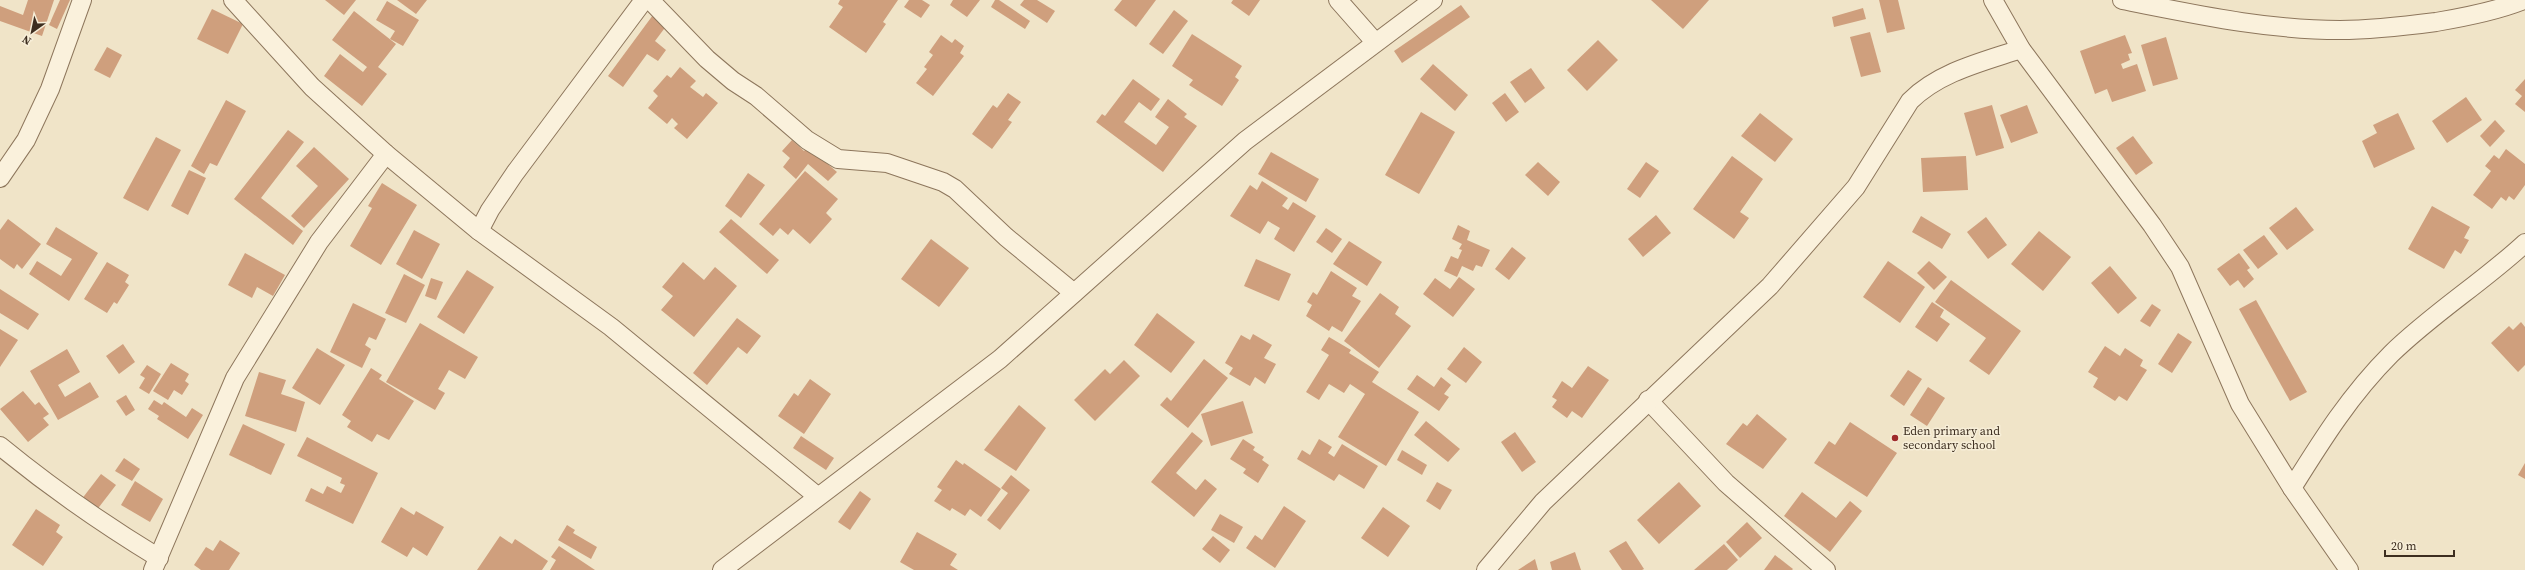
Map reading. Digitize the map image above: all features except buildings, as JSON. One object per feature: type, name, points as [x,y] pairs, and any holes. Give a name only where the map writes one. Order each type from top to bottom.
[{"type":"street","points":[[0,178],[26,140],[50,89],[82,0]]},
{"type":"street","points":[[233,0],[312,87],[386,154],[479,231],[611,327],[818,496]]},
{"type":"street","points":[[479,231],[490,210],[515,173],[644,0]]},
{"type":"street","points":[[650,0],[707,59],[733,81],[756,96],[807,140],[838,159],[887,163],[907,168],[955,189],[1006,237],[1074,293]]},
{"type":"street","points":[[1338,0],[1376,42]]},
{"type":"street","points":[[722,570],[1000,358],[1245,141],[1433,0]]},
{"type":"street","points":[[1993,0],[2021,49],[2152,225],[2180,267],[2240,404],[2292,488],[2349,570]]},
{"type":"street","points":[[2122,0],[2214,18],[2280,26],[2340,30],[2404,26],[2469,17],[2524,0]]},
{"type":"street","points":[[1486,570],[1544,502],[1648,400],[1770,286],[1856,187],[1900,115],[1921,90],[1948,75],[2021,49]]},
{"type":"street","points":[[0,446],[35,475],[107,526],[156,564],[235,378],[319,242],[386,154]]},
{"type":"street","points":[[2292,488],[2339,414],[2374,372],[2412,335],[2525,243]]},
{"type":"street","points":[[1648,400],[1726,483],[1826,570]]},
{"type":"place","name":"Eden primary and secondary school","points":[[1895,438]]}]
